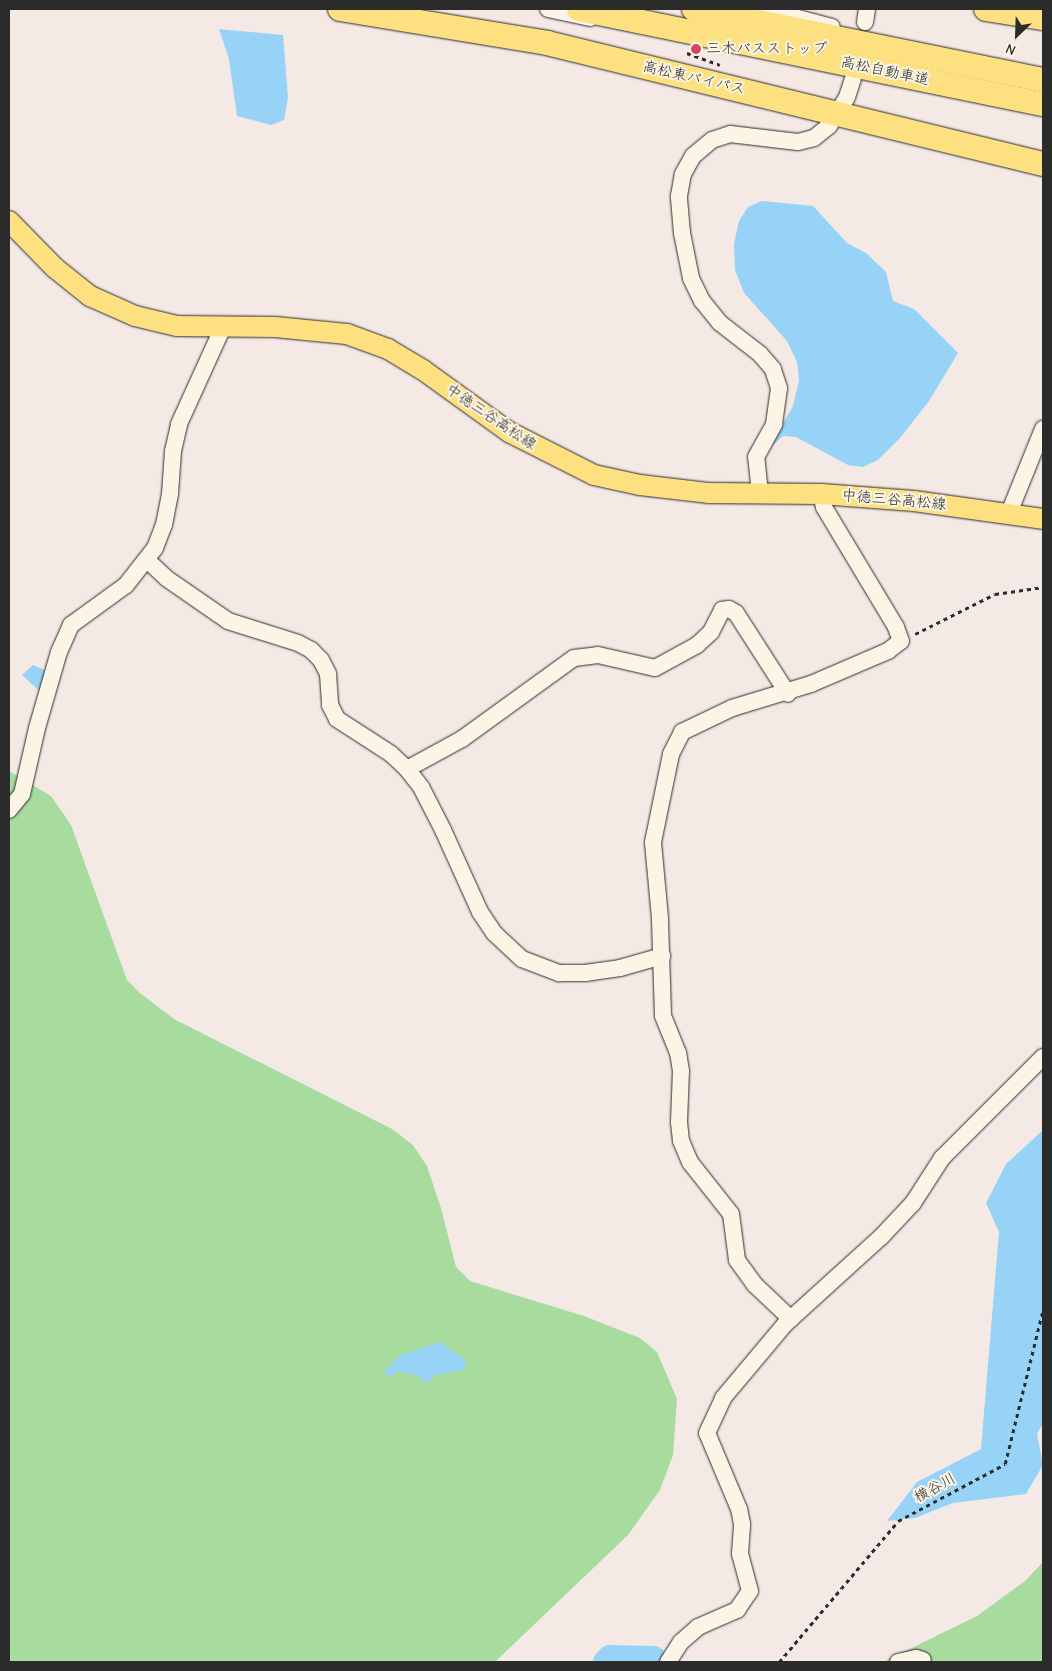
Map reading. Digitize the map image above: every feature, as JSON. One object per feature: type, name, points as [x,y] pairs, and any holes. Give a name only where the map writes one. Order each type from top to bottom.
[{"type":"highway","name":"高松東バイパス","points":[[340,9],[430,15],[1043,164]]},
{"type":"highway","name":"高松自動車道","points":[[579,9],[1043,104]]},
{"type":"highway","name":"高松自動車道","points":[[694,9],[1043,80]]},
{"type":"highway","points":[[986,9],[1043,18]]},
{"type":"main road","name":"中徳三谷高松線","points":[[9,221],[55,268],[90,296],[135,316],[178,326],[275,327],[347,334],[388,349],[423,370],[510,432],[594,475],[640,486],[708,493],[821,494],[914,501],[1043,519]]},
{"type":"street","points":[[548,9],[711,46],[932,81]]},
{"type":"street","points":[[764,9],[942,59]]},
{"type":"street","points":[[760,493],[756,457],[774,424],[779,388],[773,369],[760,354],[720,322],[702,301],[691,278],[682,233],[679,196],[683,174],[693,156],[712,140],[730,134],[798,142],[814,138],[830,126],[854,79]]},
{"type":"street","points":[[9,810],[22,794],[37,728],[62,645],[71,625],[126,585],[147,560],[164,525],[179,424],[222,326]]},
{"type":"street","points":[[1009,513],[1043,429]]},
{"type":"street","points":[[790,1320],[755,1286],[737,1260],[731,1214],[690,1162],[681,1141],[679,1122],[681,1071],[678,1053],[663,1016],[662,956],[653,842],[676,742],[682,732],[695,724],[732,708],[788,694],[888,651],[901,641],[896,627],[824,507],[821,494]]},
{"type":"street","points":[[147,560],[166,578],[228,621],[311,650],[322,660],[328,674],[330,705],[337,719],[390,754],[407,769],[421,787],[443,830],[480,912],[494,933],[522,959],[559,973],[585,973],[620,968],[662,956]]},
{"type":"street","points":[[407,769],[462,739],[574,658],[598,655],[655,668],[697,645],[711,632],[722,610],[729,609],[736,613],[788,694]]},
{"type":"street","points":[[668,1662],[686,1637],[698,1627],[737,1610],[750,1591],[740,1554],[742,1524],[739,1509],[707,1433],[722,1398],[790,1320],[881,1237],[913,1203],[942,1158],[1043,1057]]},
{"type":"street","points":[[898,1662],[916,1658],[923,1660]]},
{"type":"path","points":[[901,641],[990,596],[1043,587]]},
{"type":"path","name":"横谷川","points":[[780,1662],[898,1521],[1005,1464],[1043,1309]]},
{"type":"green space","points":[[9,771],[51,796],[71,825],[127,980],[140,993],[174,1019],[392,1129],[413,1145],[427,1166],[441,1208],[456,1267],[470,1281],[584,1316],[640,1338],[657,1352],[677,1399],[673,1455],[660,1490],[628,1535],[495,1662],[9,1662]]},
{"type":"green space","points":[[1043,1562],[1043,1662],[883,1662],[977,1616],[1025,1581]]},
{"type":"water","points":[[219,29],[283,35],[288,97],[284,120],[271,125],[237,116],[229,59]]},
{"type":"water","points":[[761,201],[813,206],[847,243],[866,253],[886,272],[893,301],[914,309],[958,353],[929,401],[900,438],[878,460],[863,467],[848,465],[796,437],[783,436],[768,449],[793,406],[799,380],[797,362],[787,341],[744,293],[735,270],[734,244],[739,221],[748,207]]},
{"type":"water","points":[[33,665],[47,671],[45,696],[22,675]]},
{"type":"water","points":[[1043,1130],[1043,1423],[1037,1434],[1043,1465],[1026,1494],[953,1503],[915,1518],[887,1521],[917,1482],[981,1449],[999,1232],[986,1203],[1006,1164]]},
{"type":"water","points":[[440,1342],[465,1360],[466,1369],[435,1375],[427,1383],[416,1375],[397,1371],[390,1377],[384,1372],[399,1356]]},
{"type":"waterway","name":"横谷川","points":[[605,1662],[610,1657],[654,1658]]},
{"type":"place","name":"三木バスストップ","points":[[696,49]]}]
